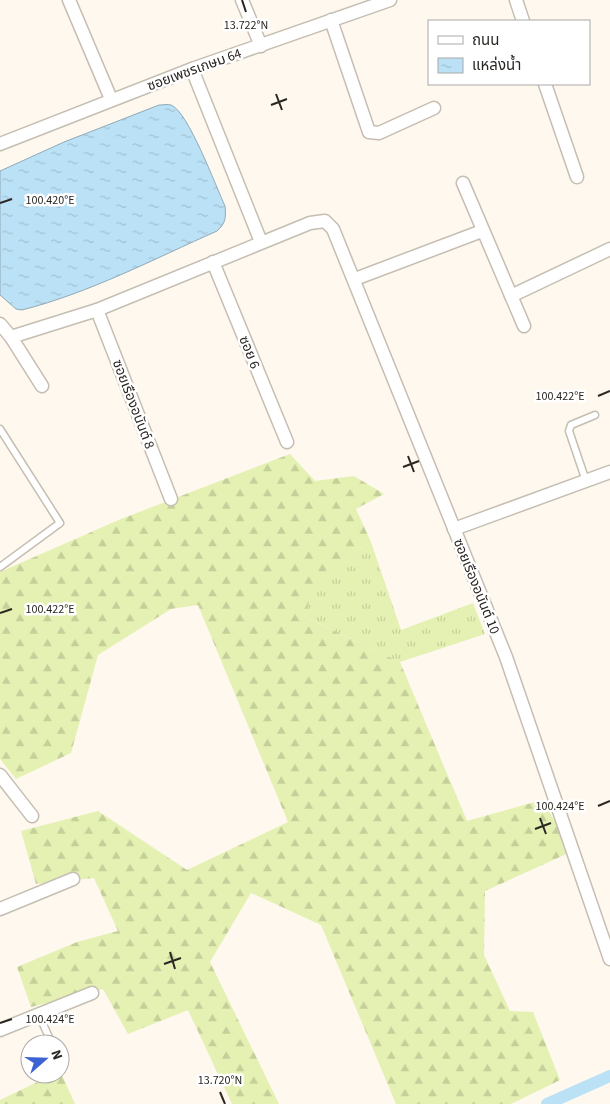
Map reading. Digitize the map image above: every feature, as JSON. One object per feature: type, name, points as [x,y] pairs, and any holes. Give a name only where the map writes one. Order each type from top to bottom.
[{"type":"street","points":[[69,0],[111,99]]},
{"type":"street","points":[[242,0],[261,46]]},
{"type":"street","name":"ซอยเพชรเกษม 64","points":[[0,144],[111,99],[192,69],[390,0]]},
{"type":"street","points":[[516,0],[523,20]]},
{"type":"street","points":[[331,20],[369,132],[379,133],[434,108]]},
{"type":"street","points":[[11,337],[96,310],[261,242],[192,69]]},
{"type":"street","points":[[545,85],[577,177]]},
{"type":"street","points":[[463,184],[524,326]]},
{"type":"street","name":"ซอยเรืองอนันต์ 10","points":[[261,242],[310,223],[325,221],[333,229],[355,278],[506,657],[610,959]]},
{"type":"street","points":[[355,278],[482,231]]},
{"type":"street","points":[[511,296],[610,249]]},
{"type":"street","name":"ซอย 6","points":[[212,262],[287,442]]},
{"type":"street","name":"ซอยเรืองอนันต์ 8","points":[[96,310],[171,499]]},
{"type":"street","points":[[0,324],[11,337],[42,386]]},
{"type":"street","points":[[454,529],[610,472]]},
{"type":"street","points":[[0,775],[32,816]]},
{"type":"street","points":[[0,909],[72,880]]},
{"type":"street","points":[[0,1030],[92,993]]},
{"type":"lane","points":[[586,482],[569,431],[572,425],[595,415]]},
{"type":"lane","points":[[0,429],[60,523],[0,567]]},
{"type":"lane","points":[[39,1015],[48,1034]]},
{"type":"green space","points":[[290,454],[315,481],[354,476],[384,494],[356,509],[371,542],[316,577],[305,617],[400,662],[467,821],[542,800],[573,851],[485,891],[484,955],[510,1011],[533,1012],[560,1080],[511,1104],[396,1104],[321,925],[251,893],[210,962],[279,1104],[232,1104],[188,1010],[128,1034],[103,989],[31,1007],[17,967],[77,942],[118,931],[94,878],[36,884],[21,831],[98,811],[187,870],[288,822],[198,605],[171,609],[98,655],[71,753],[16,779],[0,759],[0,572],[121,519]]},
{"type":"green space","points":[[371,542],[401,630],[473,603],[485,634],[400,662],[305,617],[315,577]]},
{"type":"green space","points":[[33,1084],[66,1084],[75,1104],[0,1104],[0,1100]]},
{"type":"water","points":[[159,105],[171,105],[178,110],[193,135],[225,206],[225,217],[222,225],[217,231],[97,285],[47,303],[22,310],[16,309],[0,295],[0,171],[64,142]]},
{"type":"waterway","points":[[547,1104],[610,1076]]}]
